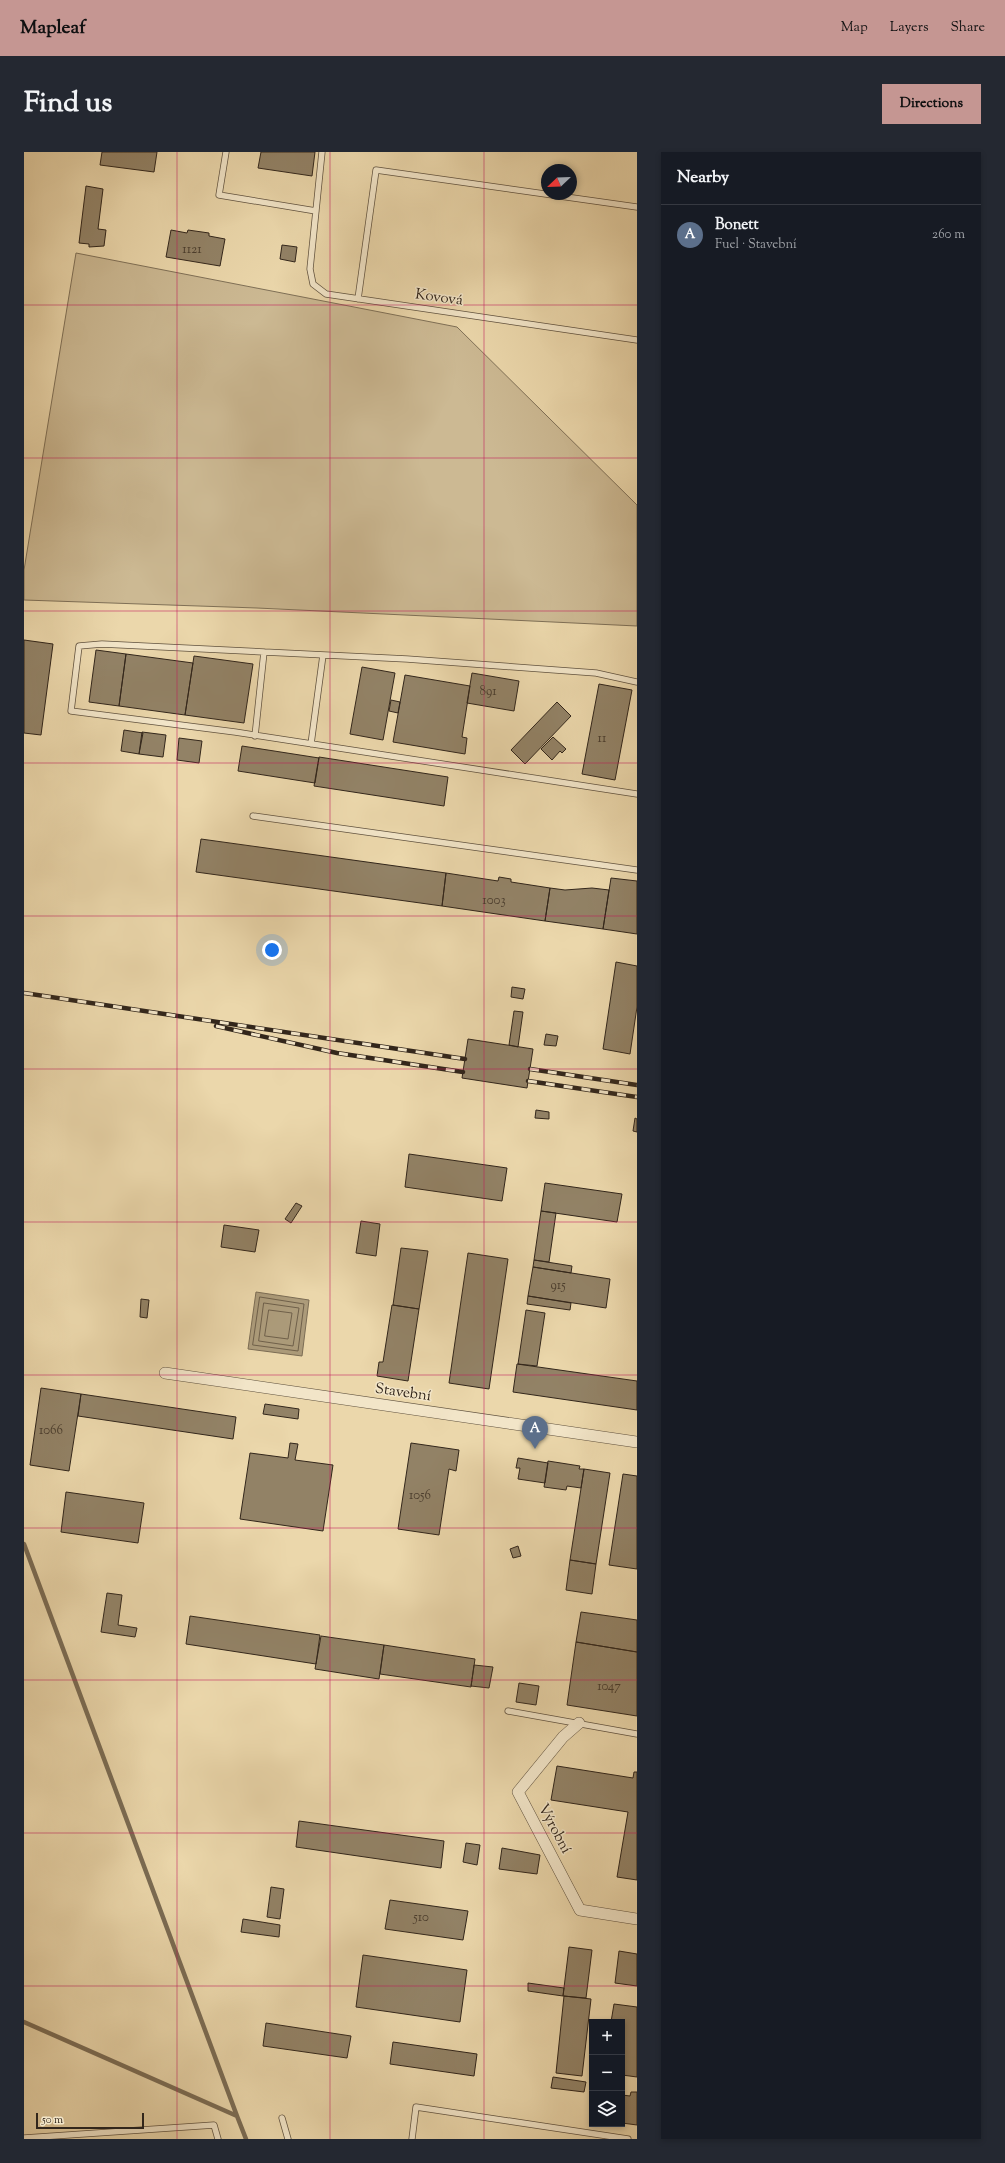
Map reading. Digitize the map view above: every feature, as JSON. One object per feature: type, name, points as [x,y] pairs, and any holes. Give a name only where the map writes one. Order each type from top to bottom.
[{"type":"street","name":"Stavební","points":[[165,1373],[637,1442]]},
{"type":"street","name":"Výrobní","points":[[578,1723],[563,1737],[518,1792],[580,1910],[637,1919]]},
{"type":"lane","points":[[226,152],[219,195],[316,211]]},
{"type":"lane","name":"Kovová","points":[[322,152],[310,269],[313,284],[326,294],[637,340]]},
{"type":"lane","points":[[358,299],[376,170],[637,207]]},
{"type":"lane","points":[[637,682],[596,673],[407,659],[102,644],[79,646],[71,711],[310,744],[637,794]]},
{"type":"lane","points":[[255,736],[264,652]]},
{"type":"lane","points":[[310,744],[323,655]]},
{"type":"lane","points":[[253,816],[637,870]]},
{"type":"lane","points":[[508,1710],[637,1734]]},
{"type":"lane","points":[[412,2139],[416,2107],[628,2139]]},
{"type":"lane","points":[[282,2118],[288,2139]]},
{"type":"lane","points":[[24,2138],[214,2125],[218,2139]]},
{"type":"shaded area","points":[[76,253],[457,327],[637,505],[637,626],[257,608],[24,600],[24,570]]},
{"type":"water","points":[[256,1292],[309,1300],[302,1356],[248,1349]]},
{"type":"building","points":[[102,152],[157,152],[154,172],[100,165]]},
{"type":"building","points":[[261,152],[315,152],[312,176],[258,168]]},
{"type":"building","points":[[86,186],[103,189],[98,229],[106,230],[104,246],[89,247],[89,244],[79,243]]},
{"type":"building","points":[[171,230],[187,233],[188,230],[209,233],[209,236],[225,239],[220,266],[166,257]]},
{"type":"building","points":[[282,245],[297,247],[295,262],[280,259]]},
{"type":"building","points":[[24,640],[53,644],[41,735],[24,733]]},
{"type":"building","points":[[96,650],[126,654],[119,706],[89,702]]},
{"type":"building","points":[[126,654],[193,663],[185,715],[119,706]]},
{"type":"building","points":[[194,656],[253,664],[244,723],[185,715]]},
{"type":"building","points":[[362,667],[395,673],[383,740],[350,734]]},
{"type":"building","points":[[472,673],[519,681],[514,711],[467,703]]},
{"type":"building","points":[[405,675],[470,686],[462,737],[467,738],[465,754],[393,742]]},
{"type":"building","points":[[599,684],[632,690],[615,780],[582,774]]},
{"type":"building","points":[[391,700],[400,702],[398,713],[389,711]]},
{"type":"building","points":[[557,702],[571,716],[525,764],[511,750]]},
{"type":"building","points":[[124,730],[143,733],[139,754],[121,751]]},
{"type":"building","points":[[142,732],[166,735],[163,757],[139,754]]},
{"type":"building","points":[[553,737],[566,749],[562,753],[560,751],[552,760],[541,749]]},
{"type":"building","points":[[179,738],[202,741],[199,763],[177,760]]},
{"type":"building","points":[[242,746],[319,758],[315,783],[238,771]]},
{"type":"building","points":[[319,757],[448,777],[444,806],[314,786]]},
{"type":"building","points":[[201,839],[446,873],[442,906],[196,872]]},
{"type":"building","points":[[446,873],[498,881],[499,877],[511,879],[511,882],[550,888],[545,921],[442,906]]},
{"type":"building","points":[[611,878],[637,881],[637,934],[603,929]]},
{"type":"building","points":[[550,888],[565,890],[592,888],[609,890],[603,929],[545,921]]},
{"type":"building","points":[[616,962],[637,966],[637,1007],[630,1054],[603,1049]]},
{"type":"building","points":[[512,987],[525,989],[523,999],[511,997]]},
{"type":"building","points":[[514,1011],[523,1012],[518,1047],[509,1045]]},
{"type":"building","points":[[546,1034],[558,1036],[556,1046],[544,1045]]},
{"type":"building","points":[[468,1039],[533,1049],[527,1088],[462,1078]]},
{"type":"building","points":[[536,1110],[549,1112],[549,1119],[535,1118]]},
{"type":"building","points":[[635,1118],[637,1119],[637,1132],[633,1131]]},
{"type":"building","points":[[409,1154],[507,1168],[502,1201],[405,1187]]},
{"type":"building","points":[[545,1183],[622,1194],[617,1222],[541,1211]]},
{"type":"building","points":[[296,1203],[302,1206],[291,1223],[285,1219]]},
{"type":"building","points":[[541,1211],[556,1213],[549,1262],[534,1260]]},
{"type":"building","points":[[361,1221],[380,1224],[376,1256],[356,1253]]},
{"type":"building","points":[[224,1225],[259,1230],[255,1252],[221,1247]]},
{"type":"building","points":[[401,1248],[428,1251],[419,1309],[393,1305]]},
{"type":"building","points":[[468,1253],[508,1259],[489,1389],[449,1383]]},
{"type":"building","points":[[534,1260],[572,1266],[571,1273],[533,1267]]},
{"type":"building","points":[[533,1267],[610,1279],[606,1308],[528,1296]]},
{"type":"building","points":[[528,1296],[571,1303],[570,1310],[527,1304]]},
{"type":"building","points":[[141,1299],[149,1300],[147,1318],[140,1317]]},
{"type":"building","points":[[392,1305],[419,1309],[408,1381],[377,1376],[379,1362],[383,1362]]},
{"type":"building","points":[[526,1310],[545,1313],[537,1366],[518,1364]]},
{"type":"building","points":[[517,1364],[637,1381],[637,1410],[513,1392]]},
{"type":"building","points":[[41,1388],[81,1394],[69,1471],[30,1465]]},
{"type":"building","points":[[81,1394],[236,1417],[233,1439],[78,1416]]},
{"type":"building","points":[[265,1404],[299,1409],[298,1419],[263,1414]]},
{"type":"building","points":[[290,1443],[298,1444],[295,1460],[333,1465],[323,1531],[240,1519],[250,1453],[288,1458]]},
{"type":"building","points":[[411,1443],[459,1450],[456,1471],[449,1469],[439,1535],[398,1529]]},
{"type":"building","points":[[518,1458],[548,1463],[545,1483],[518,1479],[520,1468],[516,1468]]},
{"type":"building","points":[[548,1461],[580,1466],[579,1469],[584,1469],[581,1488],[567,1486],[566,1490],[544,1487]]},
{"type":"building","points":[[584,1469],[610,1473],[596,1564],[570,1560]]},
{"type":"building","points":[[623,1474],[637,1476],[637,1569],[609,1565]]},
{"type":"building","points":[[66,1492],[144,1503],[138,1543],[61,1532]]},
{"type":"building","points":[[518,1546],[521,1556],[513,1558],[510,1549]]},
{"type":"building","points":[[570,1560],[596,1564],[592,1594],[566,1590]]},
{"type":"building","points":[[107,1593],[122,1595],[118,1625],[137,1628],[135,1637],[101,1632]]},
{"type":"building","points":[[581,1612],[637,1620],[637,1652],[576,1642]]},
{"type":"building","points":[[190,1616],[320,1635],[316,1664],[186,1644]]},
{"type":"building","points":[[321,1636],[384,1645],[379,1679],[315,1669]]},
{"type":"building","points":[[576,1642],[637,1652],[637,1716],[567,1705]]},
{"type":"building","points":[[384,1645],[475,1659],[471,1687],[380,1674]]},
{"type":"building","points":[[474,1665],[493,1667],[489,1688],[471,1686]]},
{"type":"building","points":[[519,1683],[539,1686],[536,1705],[516,1702]]},
{"type":"building","points":[[557,1766],[633,1778],[634,1772],[637,1772],[637,1880],[617,1877],[628,1812],[551,1800]]},
{"type":"building","points":[[299,1821],[444,1841],[441,1868],[296,1847]]},
{"type":"building","points":[[466,1843],[480,1845],[477,1865],[463,1862]]},
{"type":"building","points":[[502,1848],[540,1855],[537,1874],[499,1869]]},
{"type":"building","points":[[271,1887],[284,1889],[280,1919],[267,1917]]},
{"type":"building","points":[[390,1900],[468,1911],[463,1940],[385,1929]]},
{"type":"building","points":[[243,1919],[280,1925],[279,1937],[241,1932]]},
{"type":"building","points":[[569,1947],[592,1950],[586,1998],[563,1996]]},
{"type":"building","points":[[619,1951],[637,1954],[637,1986],[615,1983]]},
{"type":"building","points":[[363,1955],[467,1970],[460,2022],[356,2007]]},
{"type":"building","points":[[528,1983],[564,1988],[563,1996],[528,1991]]},
{"type":"building","points":[[564,1996],[591,1999],[582,2076],[556,2073]]},
{"type":"building","points":[[614,2004],[637,2007],[637,2077],[625,2075],[625,2019],[612,2019]]},
{"type":"building","points":[[266,2023],[351,2036],[347,2058],[263,2046]]},
{"type":"building","points":[[393,2042],[477,2054],[474,2076],[390,2064]]},
{"type":"building","points":[[553,2077],[586,2082],[584,2092],[551,2088]]},
{"type":"building","points":[[631,2092],[637,2092],[637,2125],[625,2123],[625,2095],[630,2096]]},
{"type":"waterway","points":[[24,1544],[237,2116]]},
{"type":"waterway","points":[[24,2022],[237,2116],[246,2139]]},
{"type":"railway","points":[[24,993],[465,1059]]},
{"type":"railway","points":[[216,1026],[337,1053],[463,1072]]},
{"type":"railway","points":[[530,1069],[637,1085]]},
{"type":"railway","points":[[528,1081],[637,1097]]},
{"type":"place","name":"Bonett","points":[[535,1449]]}]
